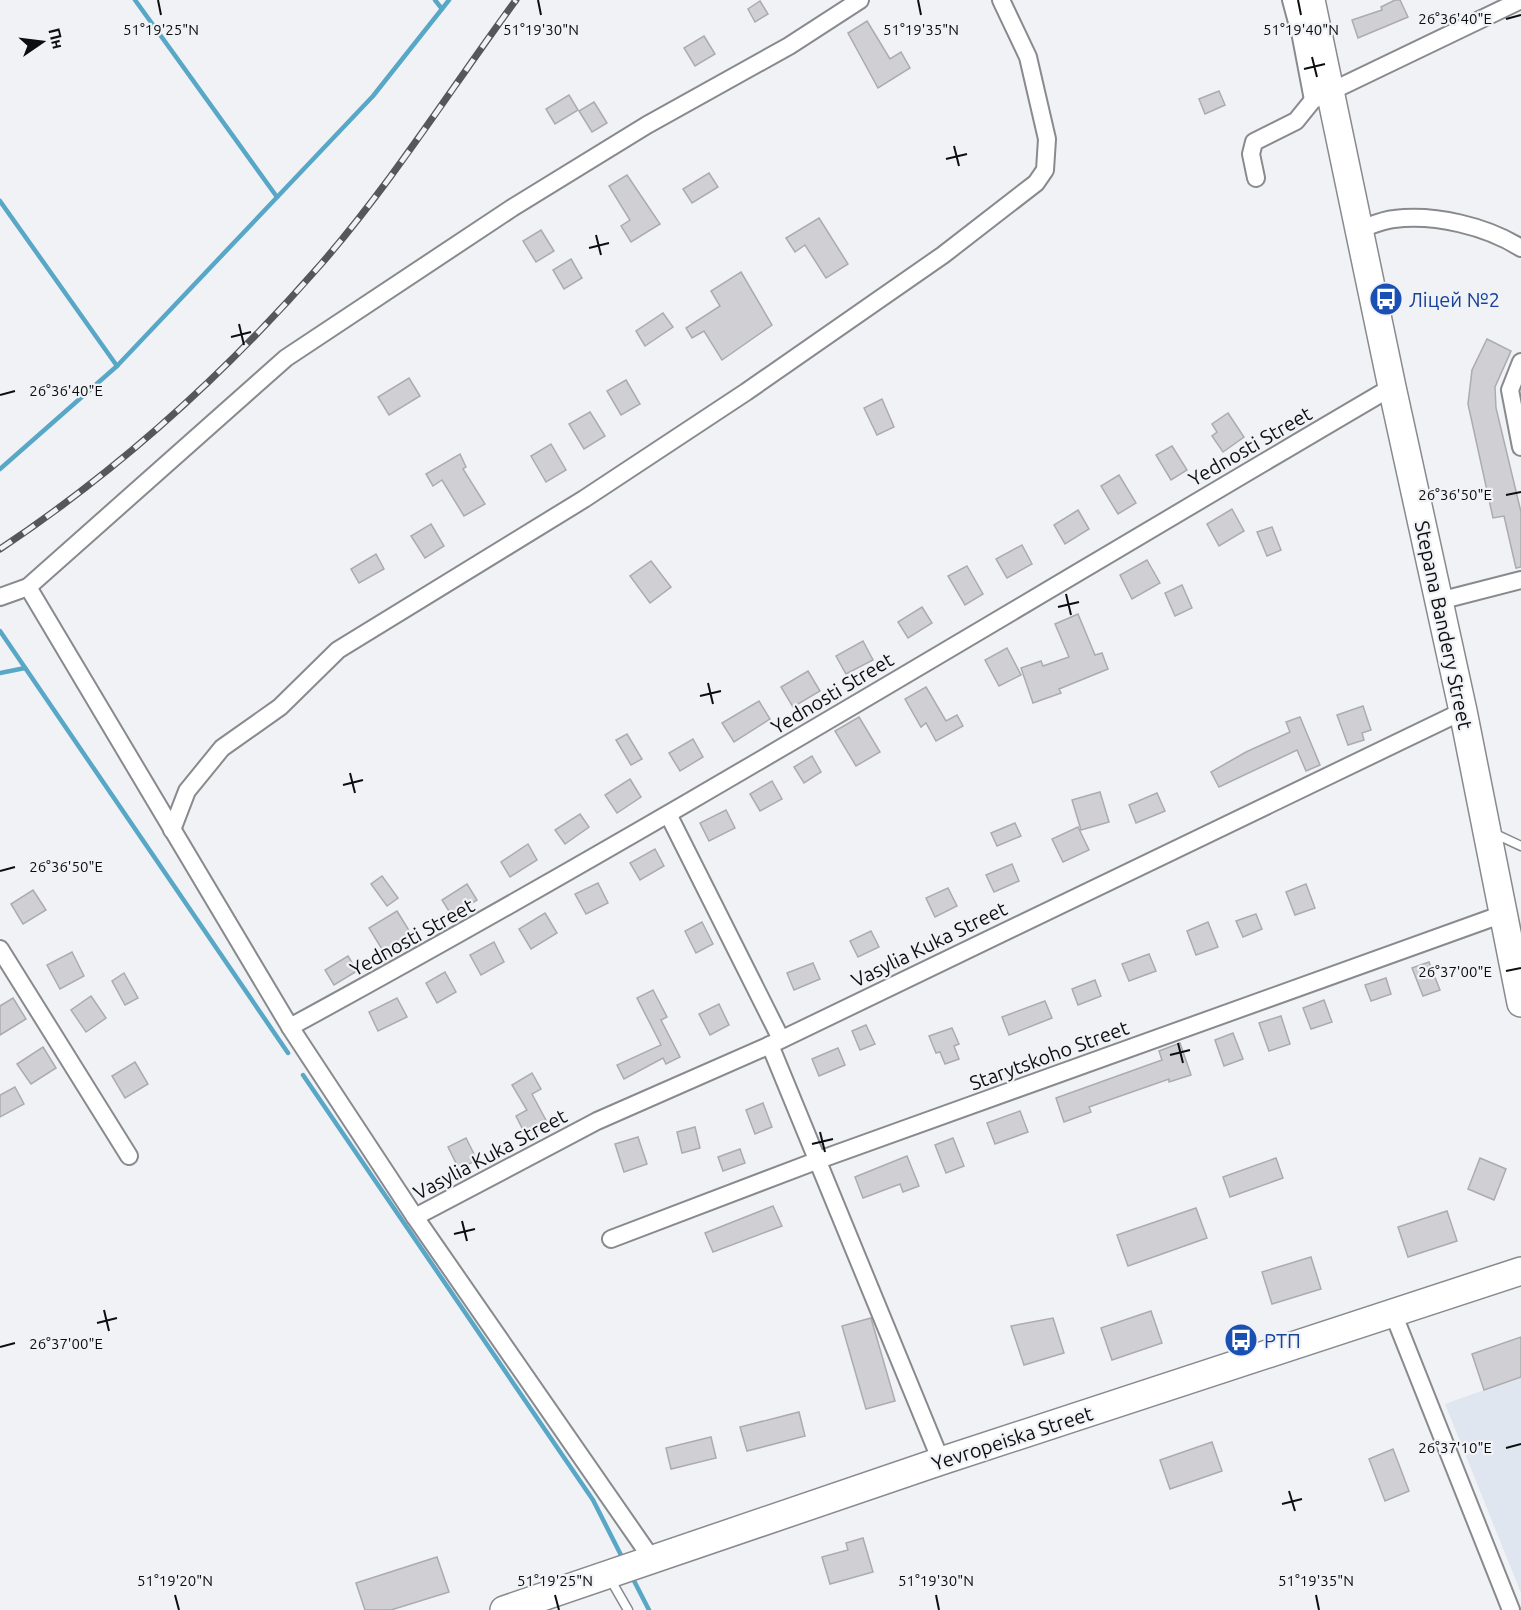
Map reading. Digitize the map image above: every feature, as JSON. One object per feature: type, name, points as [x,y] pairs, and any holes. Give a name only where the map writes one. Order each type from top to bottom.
[{"type":"main road","name":"Stepana Bandery Street","points":[[1311,0],[1321,97],[1358,230],[1463,711],[1503,914],[1518,970],[1521,1003]]},
{"type":"main road","name":"Yevropeiska Street","points":[[504,1610],[941,1461],[1521,1271]]},
{"type":"street","points":[[0,597],[28,587],[286,358],[522,202],[647,125],[789,46],[860,0]]},
{"type":"street","points":[[172,830],[187,791],[222,748],[280,707],[338,650],[584,499],[746,392],[943,255],[1036,183],[1045,170],[1047,139],[1028,57],[1001,0]]},
{"type":"street","points":[[1291,0],[1321,97]]},
{"type":"street","points":[[1256,178],[1251,154],[1254,142],[1296,121],[1321,97],[1521,0]]},
{"type":"street","points":[[1358,230],[1392,219],[1419,217],[1445,221],[1490,234],[1521,248]]},
{"type":"street","points":[[1521,362],[1510,390],[1521,447]]},
{"type":"street","name":"Yednosti Street","points":[[290,1028],[485,921],[669,816],[1028,600],[1392,387]]},
{"type":"street","points":[[1439,601],[1521,580]]},
{"type":"street","points":[[28,587],[290,1028],[415,1217],[630,1567]]},
{"type":"street","name":"Vasylia Kuka Street","points":[[415,1217],[597,1121],[776,1042],[1463,711]]},
{"type":"street","points":[[669,816],[776,1042],[816,1161],[941,1461]]},
{"type":"street","name":"Starytskoho Street","points":[[611,1239],[816,1161],[1503,914]]},
{"type":"street","points":[[0,949],[129,1156]]},
{"type":"street","points":[[1393,1313],[1511,1610]]},
{"type":"lane","points":[[1486,830],[1521,846]]},
{"type":"lane","points":[[628,1610],[630,1567]]},
{"type":"shaded area","points":[[1521,1337],[1521,1593],[1445,1404],[1484,1390],[1472,1354]]},
{"type":"building","points":[[1400,0],[1408,17],[1358,38],[1352,20],[1382,10],[1381,7]]},
{"type":"building","points":[[760,1],[768,14],[755,22],[748,9]]},
{"type":"building","points":[[867,21],[890,59],[901,52],[910,68],[878,88],[848,33]]},
{"type":"building","points":[[704,36],[715,54],[695,66],[684,48]]},
{"type":"building","points":[[1219,91],[1225,105],[1205,114],[1199,99]]},
{"type":"building","points":[[569,95],[578,110],[555,124],[546,109]]},
{"type":"building","points":[[594,102],[607,123],[592,132],[579,111]]},
{"type":"building","points":[[709,173],[718,187],[692,203],[683,189]]},
{"type":"building","points":[[627,175],[660,224],[631,242],[621,226],[630,220],[609,186]]},
{"type":"building","points":[[819,218],[848,264],[826,278],[805,245],[795,252],[786,238]]},
{"type":"building","points":[[541,230],[554,251],[536,262],[523,241]]},
{"type":"building","points":[[571,259],[582,278],[564,289],[553,270]]},
{"type":"building","points":[[741,272],[772,325],[722,360],[704,331],[692,338],[686,328],[720,306],[711,291]]},
{"type":"building","points":[[663,313],[673,327],[645,346],[636,331]]},
{"type":"building","points":[[1487,339],[1511,351],[1495,387],[1496,408],[1521,512],[1521,567],[1516,568],[1504,516],[1493,518],[1468,404],[1472,370]]},
{"type":"building","points":[[409,378],[420,396],[389,415],[378,397]]},
{"type":"building","points":[[626,380],[640,404],[621,415],[607,391]]},
{"type":"building","points":[[882,399],[894,427],[877,435],[864,408]]},
{"type":"building","points":[[590,412],[605,436],[584,449],[569,424]]},
{"type":"building","points":[[1228,413],[1244,437],[1223,452],[1212,436],[1217,432],[1212,424]]},
{"type":"building","points":[[551,444],[566,470],[546,482],[531,456]]},
{"type":"building","points":[[1172,446],[1187,470],[1171,480],[1156,455]]},
{"type":"building","points":[[460,454],[466,467],[463,469],[485,504],[464,516],[442,480],[433,486],[426,474]]},
{"type":"building","points":[[1119,475],[1136,503],[1118,514],[1101,486]]},
{"type":"building","points":[[1232,509],[1244,531],[1219,546],[1207,524]]},
{"type":"building","points":[[1078,510],[1089,529],[1065,544],[1054,525]]},
{"type":"building","points":[[431,524],[444,546],[425,558],[411,536]]},
{"type":"building","points":[[1272,527],[1281,550],[1267,556],[1257,532]]},
{"type":"building","points":[[1022,545],[1032,564],[1007,578],[996,559]]},
{"type":"building","points":[[376,554],[384,569],[359,583],[351,569]]},
{"type":"building","points":[[1147,560],[1160,583],[1132,599],[1120,575]]},
{"type":"building","points":[[651,561],[671,587],[650,603],[630,576]]},
{"type":"building","points":[[967,566],[983,594],[965,605],[948,576]]},
{"type":"building","points":[[1182,585],[1192,608],[1175,616],[1165,593]]},
{"type":"building","points":[[922,607],[932,623],[908,638],[898,622]]},
{"type":"building","points":[[1078,614],[1095,655],[1102,653],[1108,669],[1059,689],[1061,693],[1033,703],[1021,668],[1041,661],[1043,666],[1069,657],[1055,624]]},
{"type":"building","points":[[863,641],[873,660],[846,674],[836,656]]},
{"type":"building","points":[[1007,648],[1021,675],[999,686],[985,660]]},
{"type":"building","points":[[808,671],[820,691],[793,707],[781,687]]},
{"type":"building","points":[[926,687],[946,721],[957,715],[963,726],[936,741],[926,723],[921,727],[905,699]]},
{"type":"building","points":[[759,701],[770,719],[734,742],[722,723]]},
{"type":"building","points":[[1363,706],[1371,730],[1362,733],[1364,740],[1348,745],[1337,715]]},
{"type":"building","points":[[859,717],[880,752],[856,766],[835,731]]},
{"type":"building","points":[[1300,717],[1320,765],[1306,771],[1297,750],[1219,787],[1211,772],[1246,752],[1290,732],[1286,722]]},
{"type":"building","points":[[627,734],[642,759],[631,765],[616,740]]},
{"type":"building","points":[[693,739],[703,757],[680,771],[669,753]]},
{"type":"building","points":[[812,756],[821,772],[804,783],[794,767]]},
{"type":"building","points":[[630,779],[641,797],[617,813],[605,795]]},
{"type":"building","points":[[772,781],[782,799],[760,811],[750,794]]},
{"type":"building","points":[[1100,792],[1109,822],[1081,830],[1072,800]]},
{"type":"building","points":[[1157,793],[1165,811],[1136,823],[1129,805]]},
{"type":"building","points":[[726,810],[735,828],[709,841],[700,823]]},
{"type":"building","points":[[580,814],[589,827],[565,844],[555,830]]},
{"type":"building","points":[[1015,823],[1021,836],[997,846],[991,833]]},
{"type":"building","points":[[1078,827],[1089,850],[1063,862],[1052,839]]},
{"type":"building","points":[[528,844],[537,860],[510,877],[501,862]]},
{"type":"building","points":[[655,849],[664,866],[640,880],[630,863]]},
{"type":"building","points":[[1012,864],[1019,881],[994,892],[986,875]]},
{"type":"building","points":[[382,876],[398,898],[387,906],[371,884]]},
{"type":"building","points":[[598,883],[608,903],[586,914],[575,894]]},
{"type":"building","points":[[467,884],[477,900],[452,916],[442,900]]},
{"type":"building","points":[[1306,884],[1315,908],[1295,915],[1286,892]]},
{"type":"building","points":[[948,888],[957,906],[935,917],[926,898]]},
{"type":"building","points":[[33,890],[46,910],[23,924],[11,904]]},
{"type":"building","points":[[397,911],[413,937],[385,954],[369,928]]},
{"type":"building","points":[[545,913],[557,933],[531,949],[519,929]]},
{"type":"building","points":[[1256,914],[1262,929],[1243,937],[1236,921]]},
{"type":"building","points":[[702,922],[713,944],[696,953],[685,931]]},
{"type":"building","points":[[1208,922],[1218,947],[1196,955],[1187,931]]},
{"type":"building","points":[[871,931],[879,947],[858,957],[850,941]]},
{"type":"building","points":[[494,942],[504,962],[481,975],[470,955]]},
{"type":"building","points":[[72,952],[84,976],[60,989],[47,965]]},
{"type":"building","points":[[1149,954],[1156,971],[1129,981],[1122,964]]},
{"type":"building","points":[[348,956],[357,971],[334,985],[325,970]]},
{"type":"building","points":[[1429,962],[1440,990],[1423,996],[1412,968]]},
{"type":"building","points":[[813,963],[820,979],[794,990],[787,973]]},
{"type":"building","points":[[445,972],[456,992],[437,1003],[426,983]]},
{"type":"building","points":[[124,973],[138,998],[125,1005],[112,981]]},
{"type":"building","points":[[1386,978],[1391,994],[1371,1001],[1365,985]]},
{"type":"building","points":[[1095,980],[1101,996],[1078,1005],[1072,989]]},
{"type":"building","points":[[653,990],[667,1017],[661,1020],[680,1057],[666,1064],[663,1058],[624,1079],[617,1065],[661,1045],[637,998]]},
{"type":"building","points":[[91,996],[106,1018],[86,1032],[71,1010]]},
{"type":"building","points":[[13,998],[26,1019],[0,1035],[0,1006]]},
{"type":"building","points":[[397,998],[407,1017],[378,1031],[369,1012]]},
{"type":"building","points":[[1324,1000],[1332,1022],[1311,1029],[1303,1008]]},
{"type":"building","points":[[1045,1001],[1052,1018],[1009,1035],[1002,1017]]},
{"type":"building","points":[[719,1004],[729,1025],[710,1035],[699,1014]]},
{"type":"building","points":[[1281,1016],[1290,1044],[1269,1051],[1259,1023]]},
{"type":"building","points":[[866,1025],[875,1044],[860,1050],[852,1031]]},
{"type":"building","points":[[952,1028],[959,1044],[954,1046],[959,1059],[945,1064],[940,1052],[936,1053],[929,1036]]},
{"type":"building","points":[[1233,1033],[1243,1059],[1224,1066],[1215,1040]]},
{"type":"building","points":[[1180,1043],[1191,1075],[1169,1082],[1169,1079],[1089,1107],[1091,1112],[1064,1122],[1056,1098],[1162,1060],[1159,1051]]},
{"type":"building","points":[[43,1047],[56,1068],[31,1084],[17,1064]]},
{"type":"building","points":[[838,1048],[845,1065],[819,1076],[812,1059]]},
{"type":"building","points":[[135,1062],[148,1084],[125,1098],[112,1076]]},
{"type":"building","points":[[532,1073],[541,1089],[532,1094],[548,1124],[539,1130],[536,1125],[524,1132],[516,1116],[527,1110],[512,1085]]},
{"type":"building","points":[[15,1087],[24,1104],[0,1117],[0,1095]]},
{"type":"building","points":[[763,1103],[772,1127],[755,1134],[746,1110]]},
{"type":"building","points":[[1020,1111],[1028,1132],[995,1144],[987,1123]]},
{"type":"building","points":[[695,1127],[700,1148],[682,1153],[677,1132]]},
{"type":"building","points":[[638,1137],[647,1164],[624,1172],[615,1144]]},
{"type":"building","points":[[466,1138],[477,1160],[459,1169],[448,1147]]},
{"type":"building","points":[[953,1138],[964,1166],[946,1173],[935,1145]]},
{"type":"building","points":[[740,1149],[745,1163],[723,1171],[718,1157]]},
{"type":"building","points":[[907,1156],[919,1186],[903,1192],[900,1184],[863,1198],[855,1177]]},
{"type":"building","points":[[1276,1158],[1283,1178],[1230,1197],[1223,1177]]},
{"type":"building","points":[[1480,1158],[1506,1169],[1494,1200],[1468,1189]]},
{"type":"building","points":[[773,1206],[782,1226],[713,1252],[705,1233]]},
{"type":"building","points":[[1196,1208],[1207,1238],[1128,1266],[1117,1235]]},
{"type":"building","points":[[1447,1211],[1457,1241],[1408,1257],[1398,1227]]},
{"type":"building","points":[[1311,1257],[1321,1289],[1272,1304],[1262,1272]]},
{"type":"building","points":[[1151,1311],[1162,1343],[1112,1360],[1101,1328]]},
{"type":"building","points":[[871,1318],[895,1401],[866,1409],[842,1326]]},
{"type":"building","points":[[1053,1318],[1064,1353],[1024,1365],[1011,1326]]},
{"type":"building","points":[[1521,1337],[1521,1377],[1484,1390],[1472,1354]]},
{"type":"building","points":[[799,1412],[805,1436],[747,1451],[740,1427]]},
{"type":"building","points":[[711,1437],[716,1458],[671,1469],[666,1448]]},
{"type":"building","points":[[1212,1442],[1222,1471],[1170,1489],[1160,1460]]},
{"type":"building","points":[[1393,1449],[1409,1491],[1385,1501],[1369,1459]]},
{"type":"building","points":[[863,1538],[873,1572],[830,1584],[822,1557],[848,1550],[846,1543]]},
{"type":"building","points":[[437,1557],[449,1592],[391,1610],[365,1610],[356,1583]]},
{"type":"waterway","points":[[135,0],[277,197]]},
{"type":"waterway","points":[[435,0],[442,9]]},
{"type":"waterway","points":[[0,469],[117,366],[373,96],[449,0]]},
{"type":"waterway","points":[[0,201],[117,366]]},
{"type":"waterway","points":[[0,631],[288,1053]]},
{"type":"waterway","points":[[0,673],[25,668]]},
{"type":"waterway","points":[[303,1075],[593,1500],[623,1559]]},
{"type":"waterway","points":[[631,1575],[649,1610]]},
{"type":"railway","points":[[0,549],[87,486],[170,417],[249,342],[286,303],[373,200],[516,0]]},
{"type":"place","name":"Ліцей №2","points":[[1386,299]]},
{"type":"place","name":"РТП","points":[[1241,1340]]}]
